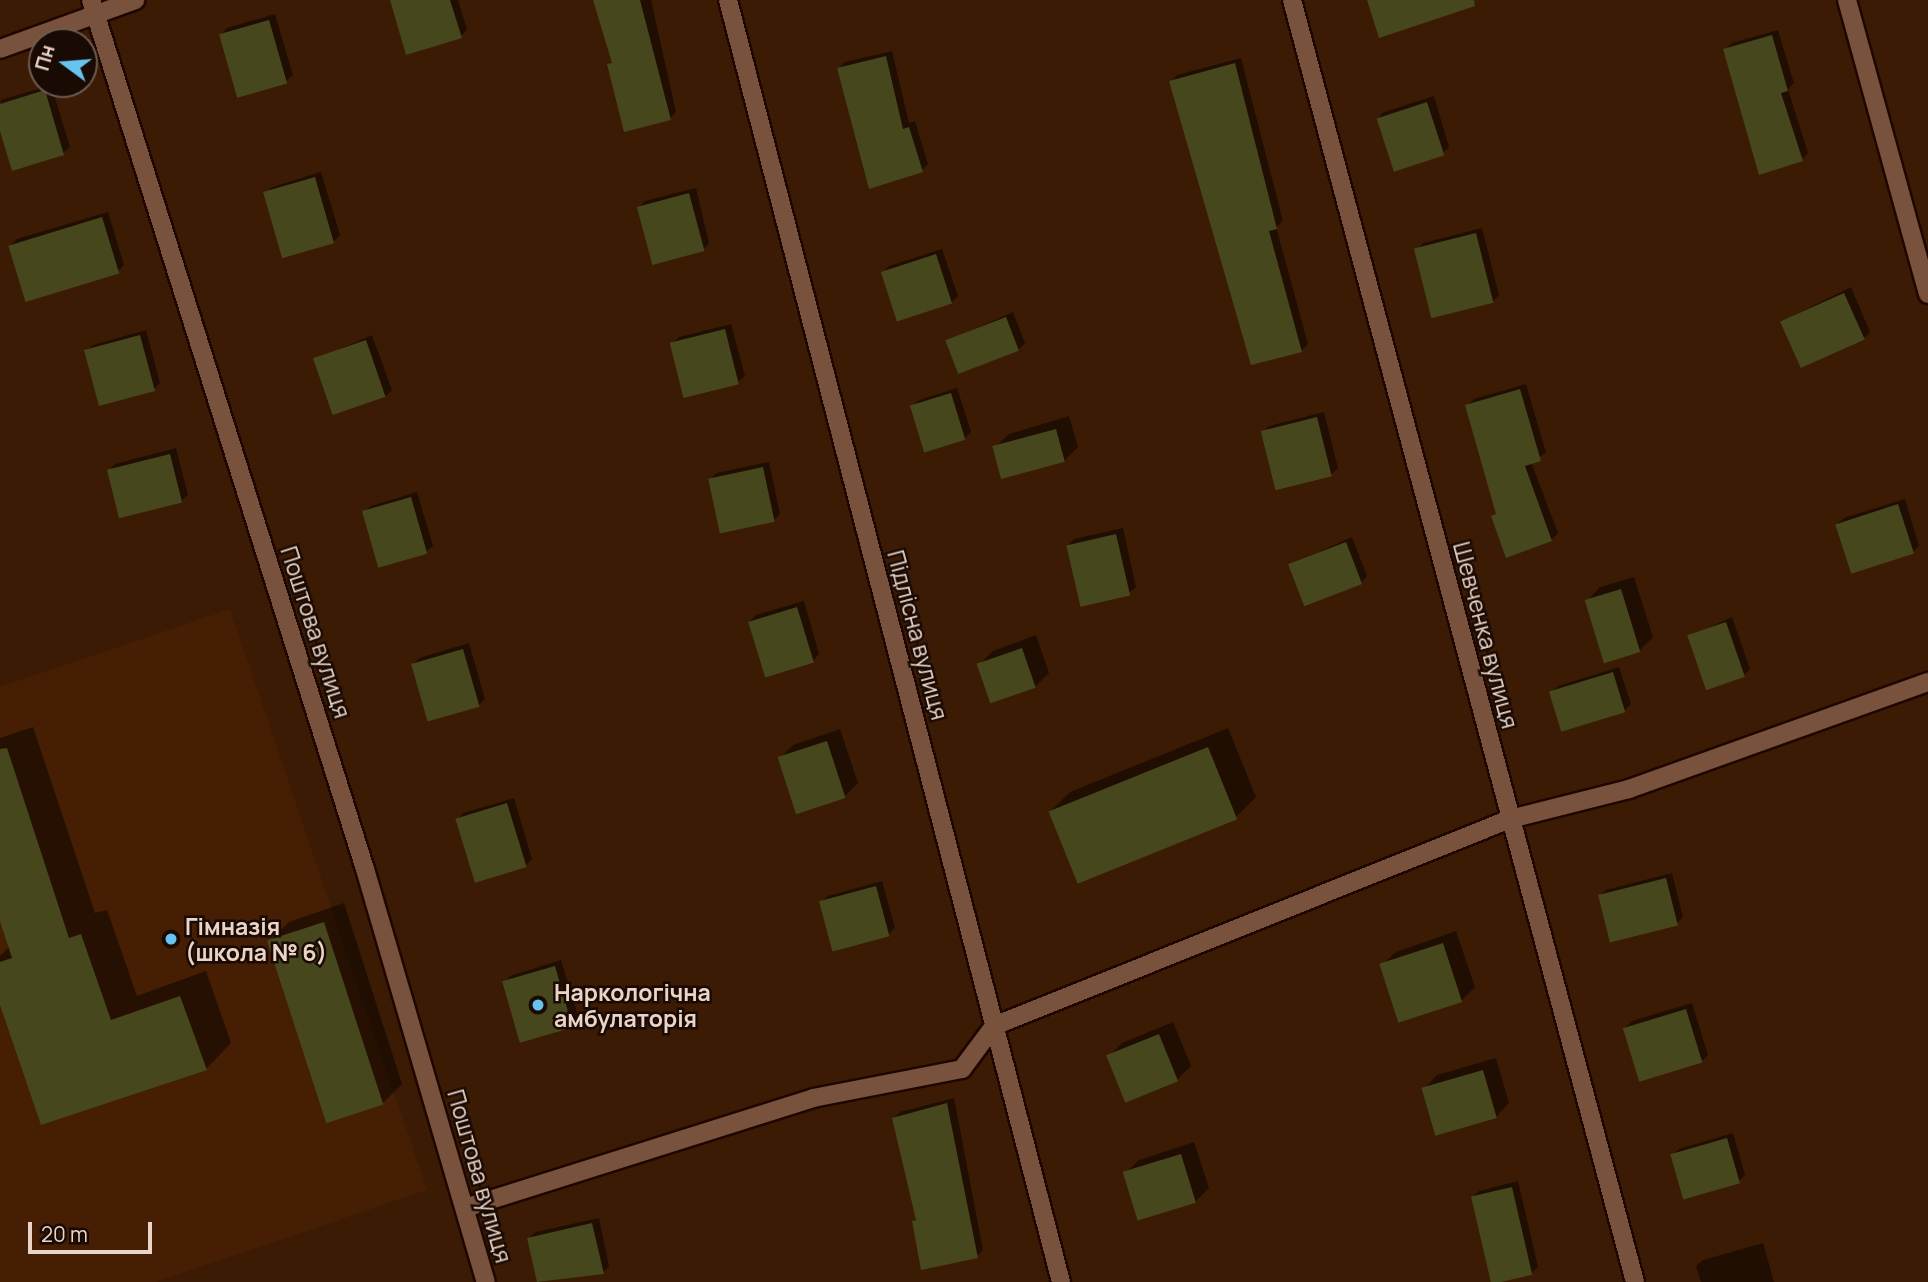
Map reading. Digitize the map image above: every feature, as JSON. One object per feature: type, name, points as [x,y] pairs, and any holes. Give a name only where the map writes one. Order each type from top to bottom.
[{"type":"street","points":[[0,49],[93,8],[135,0]]},
{"type":"street","name":"Підлісна вулиця","points":[[728,0],[1061,1282]]},
{"type":"street","name":"Шевченка вулиця","points":[[1292,0],[1636,1282]]},
{"type":"street","points":[[1847,0],[1928,294]]},
{"type":"street","name":"Поштова вулиця","points":[[93,8],[365,869],[486,1282]]},
{"type":"street","points":[[465,1208],[813,1098],[962,1069],[994,1026],[1510,819],[1629,789],[1928,682]]},
{"type":"shaded area","name":"Гімназія (школа № 6)","points":[[230,609],[427,1190],[156,1282],[0,1282],[0,687]]},
{"type":"building","points":[[390,0],[450,0],[462,38],[406,55]]},
{"type":"building","points":[[593,0],[640,0],[671,120],[624,132],[607,64],[612,63]]},
{"type":"building","points":[[1367,0],[1474,0],[1475,6],[1379,38]]},
{"type":"building","points":[[269,20],[287,83],[237,98],[219,34]]},
{"type":"building","points":[[1772,35],[1788,91],[1781,93],[1803,161],[1759,175],[1723,49]]},
{"type":"building","points":[[886,56],[903,129],[909,127],[923,172],[869,189],[837,68]]},
{"type":"building","points":[[1235,63],[1277,229],[1269,231],[1302,352],[1251,365],[1169,81]]},
{"type":"building","points":[[28,95],[28,98],[47,98],[64,155],[12,171],[0,131],[0,104]]},
{"type":"building","points":[[1427,102],[1444,155],[1394,172],[1377,118]]},
{"type":"building","points":[[315,177],[334,243],[282,258],[263,192]]},
{"type":"building","points":[[689,193],[705,251],[652,265],[637,207]]},
{"type":"building","points":[[102,217],[119,273],[26,302],[8,246]]},
{"type":"building","points":[[1476,233],[1493,303],[1431,318],[1414,248]]},
{"type":"building","points":[[936,254],[952,303],[897,321],[881,272]]},
{"type":"building","points":[[1844,293],[1865,340],[1801,368],[1780,321]]},
{"type":"building","points":[[1006,317],[1019,351],[958,374],[945,340]]},
{"type":"building","points":[[725,329],[739,384],[683,398],[670,343]]},
{"type":"building","points":[[140,335],[155,391],[99,406],[84,350]]},
{"type":"building","points":[[366,340],[386,397],[333,415],[313,358]]},
{"type":"building","points":[[1520,389],[1541,461],[1525,466],[1552,541],[1506,558],[1491,516],[1496,514],[1465,405]]},
{"type":"building","points":[[951,393],[965,440],[924,452],[910,406]]},
{"type":"building","points":[[1317,417],[1332,476],[1275,490],[1261,431]]},
{"type":"building","points":[[1056,429],[1065,462],[1001,479],[992,446]]},
{"type":"building","points":[[170,454],[182,503],[119,518],[107,470]]},
{"type":"building","points":[[763,467],[775,522],[720,533],[708,479]]},
{"type":"building","points":[[411,497],[427,554],[378,568],[362,511]]},
{"type":"building","points":[[1898,504],[1914,553],[1851,574],[1835,524]]},
{"type":"building","points":[[1116,534],[1130,595],[1080,607],[1066,545]]},
{"type":"building","points":[[1346,542],[1362,584],[1304,606],[1288,564]]},
{"type":"building","points":[[1621,589],[1640,652],[1604,663],[1585,600]]},
{"type":"building","points":[[797,607],[814,662],[765,677],[748,622]]},
{"type":"building","points":[[1726,622],[1745,677],[1706,690],[1687,635]]},
{"type":"building","points":[[1022,648],[1036,688],[990,703],[977,664]]},
{"type":"building","points":[[463,649],[480,707],[428,722],[411,664]]},
{"type":"building","points":[[1613,672],[1625,712],[1561,732],[1549,692]]},
{"type":"building","points":[[827,741],[846,798],[796,814],[778,757]]},
{"type":"building","points":[[1208,747],[1237,819],[1078,884],[1049,811]]},
{"type":"building","points":[[7,748],[69,938],[81,934],[111,1020],[180,996],[207,1070],[41,1125],[0,1005],[0,962],[12,958],[0,921],[0,749]]},
{"type":"building","points":[[507,803],[527,867],[475,883],[455,819]]},
{"type":"building","points":[[1666,878],[1678,926],[1610,942],[1598,895]]},
{"type":"building","points":[[876,886],[889,936],[832,951],[819,901]]},
{"type":"building","points":[[324,922],[383,1105],[326,1123],[267,941]]},
{"type":"building","points":[[1443,943],[1462,1002],[1398,1023],[1379,964]]},
{"type":"building","name":"Наркологічна амбулаторія","points":[[555,966],[573,1028],[520,1043],[502,981]]},
{"type":"building","points":[[1686,1009],[1702,1063],[1639,1082],[1623,1028]]},
{"type":"building","points":[[1159,1034],[1178,1081],[1125,1103],[1106,1055]]},
{"type":"building","points":[[1483,1070],[1497,1118],[1435,1136],[1421,1088]]},
{"type":"building","points":[[947,1103],[978,1258],[921,1270],[912,1221],[916,1220],[892,1118]]},
{"type":"building","points":[[1727,1138],[1740,1183],[1683,1199],[1670,1154]]},
{"type":"building","points":[[1181,1154],[1196,1203],[1138,1221],[1123,1172]]},
{"type":"building","points":[[1512,1187],[1532,1275],[1491,1282],[1471,1196]]},
{"type":"building","points":[[592,1223],[604,1274],[537,1282],[527,1238]]},
{"type":"place","name":"Гімназія (школа № 6)","points":[[171,939]]},
{"type":"place","name":"Наркологічна амбулаторія","points":[[538,1005]]}]
